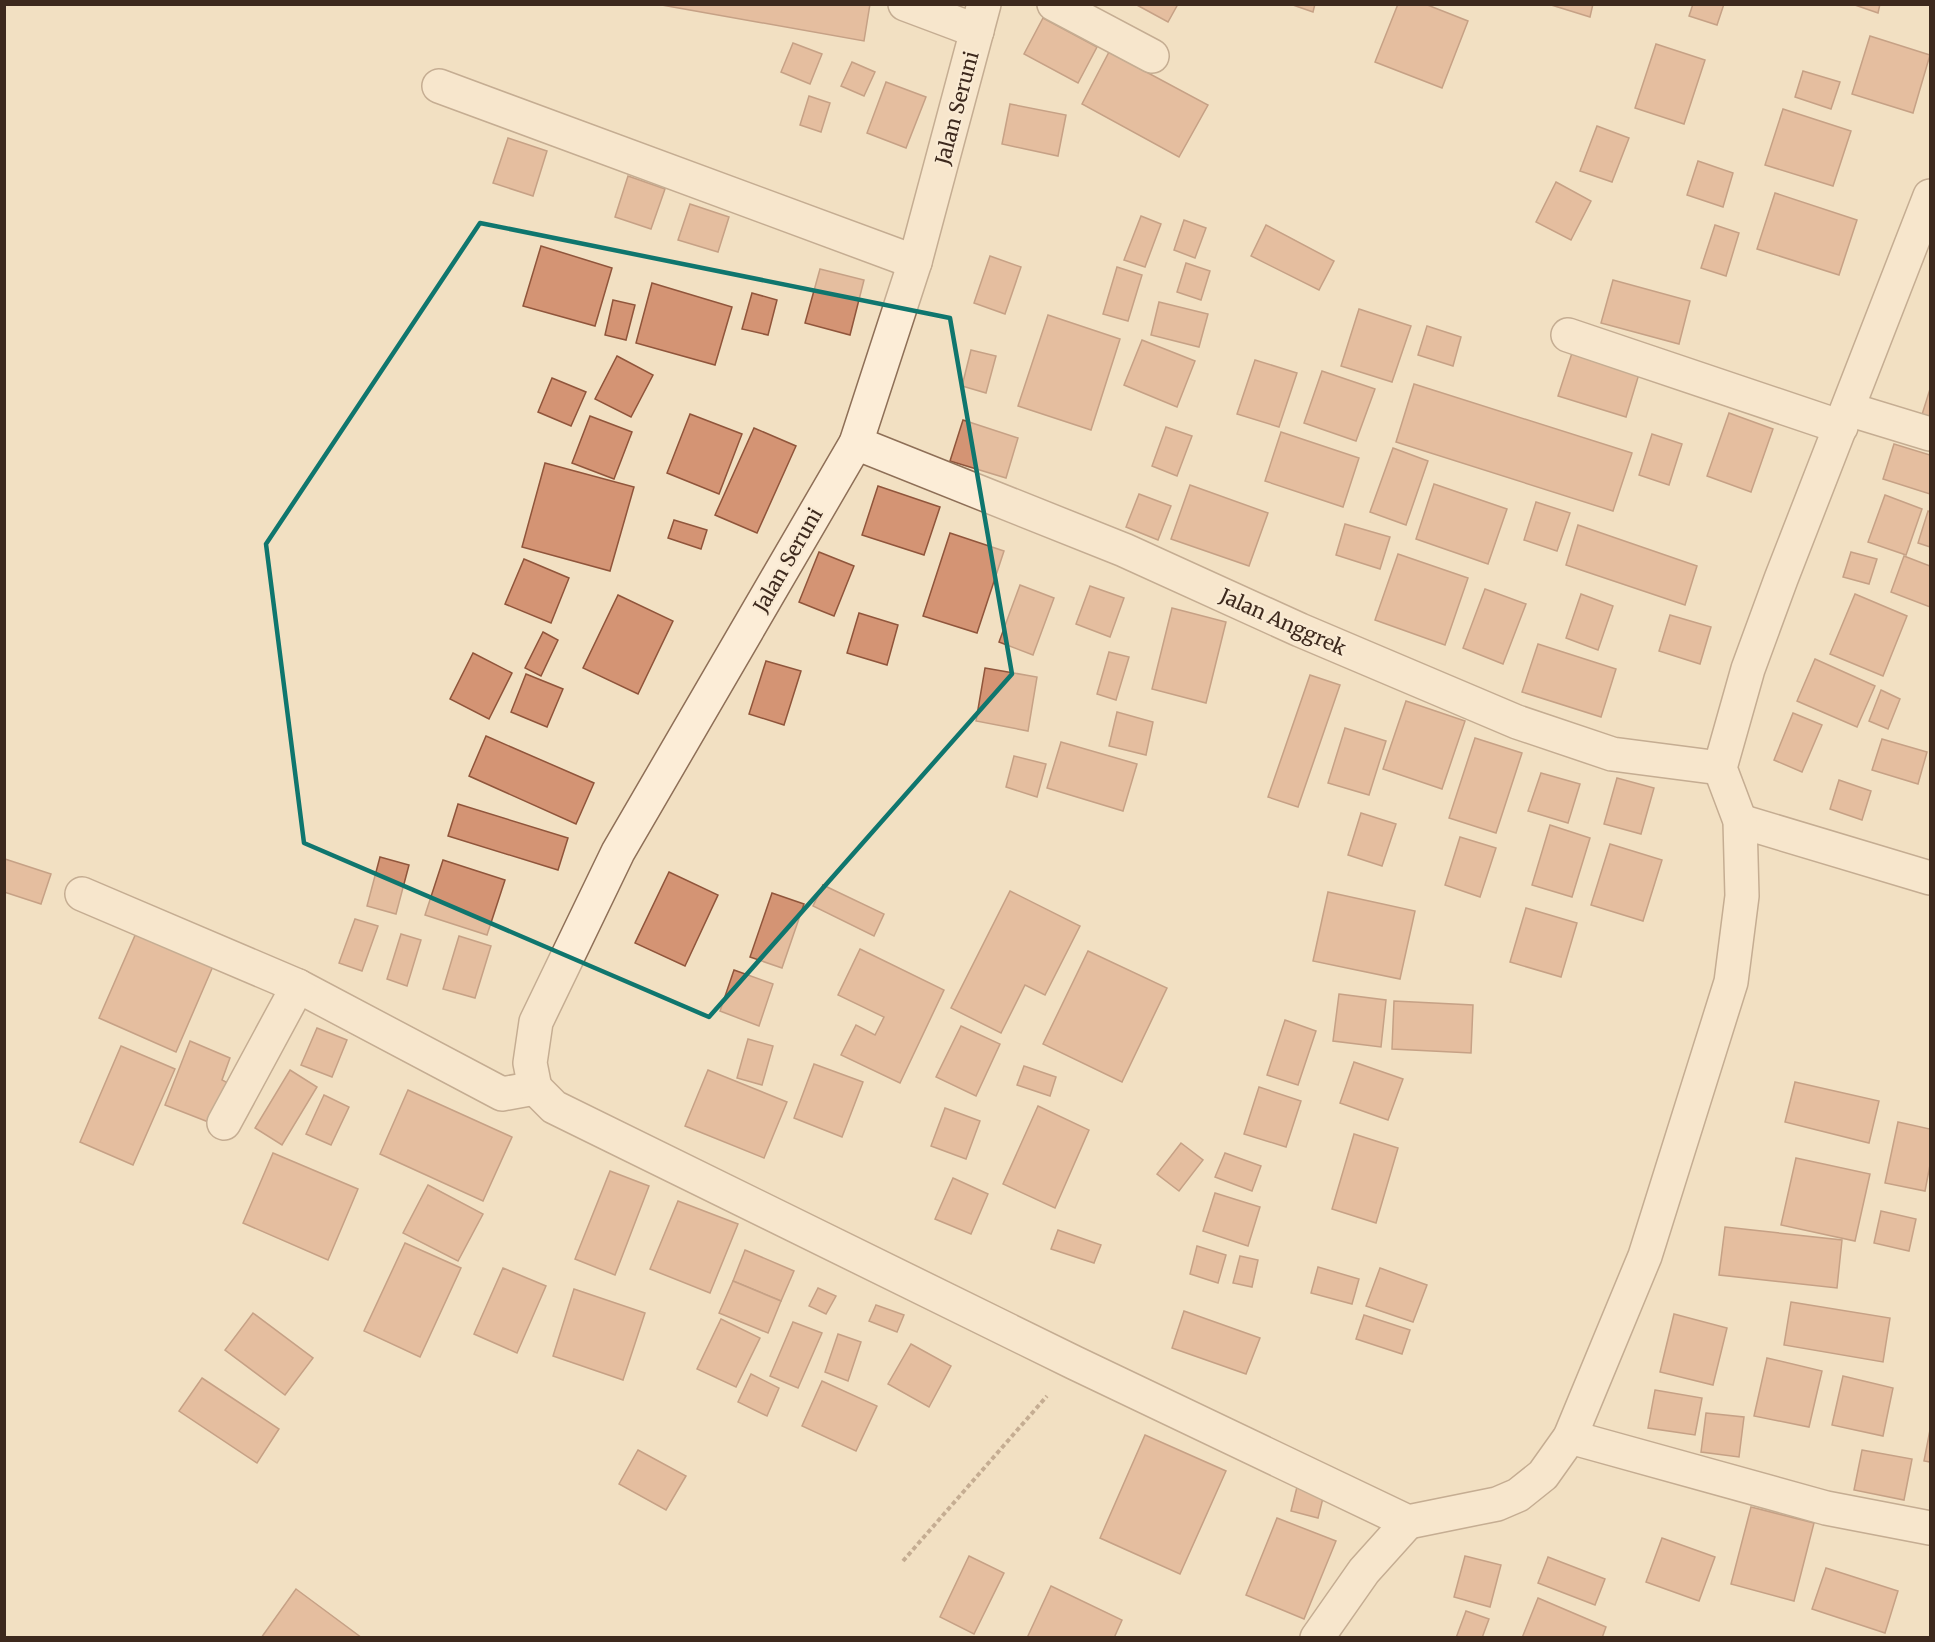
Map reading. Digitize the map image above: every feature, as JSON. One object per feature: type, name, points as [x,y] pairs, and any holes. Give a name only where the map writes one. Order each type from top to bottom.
[{"type":"street","points":[[904,4],[981,18]]},
{"type":"street","points":[[1054,4],[1152,56]]},
{"type":"street","name":"Jalan Seruni","points":[[535,1088],[530,1064],[536,1022],[618,852],[856,443],[915,262],[981,18]]},
{"type":"street","points":[[439,86],[915,262]]},
{"type":"street","points":[[1317,1638],[1364,1571],[1408,1522],[1497,1504],[1518,1495],[1542,1475],[1570,1437],[1645,1256],[1731,982],[1742,896],[1740,821],[1720,768],[1749,669],[1930,196]]},
{"type":"street","points":[[1568,335],[1845,418],[1930,434]]},
{"type":"street","name":"Jalan Anggrek","points":[[856,443],[1124,550],[1300,630],[1517,722],[1612,754],[1720,768]]},
{"type":"street","points":[[1740,821],[1930,878]]},
{"type":"street","points":[[82,894],[298,986],[502,1094],[535,1088],[554,1107],[1075,1364],[1408,1522]]},
{"type":"street","points":[[224,1123],[298,986]]},
{"type":"street","points":[[1570,1437],[1826,1508],[1930,1528]]},
{"type":"path","points":[[903,1561],[1075,1364]]},
{"type":"highlighted area","points":[[480,223],[950,318],[1012,674],[709,1017],[304,843],[266,544]]},
{"type":"building","points":[[656,4],[870,4],[864,41]]},
{"type":"building","points":[[1135,4],[1178,4],[1168,22]]},
{"type":"building","points":[[1290,4],[1315,4],[1313,12]]},
{"type":"building","points":[[1398,4],[1425,4],[1468,21],[1442,88],[1375,62]]},
{"type":"building","points":[[1548,4],[1593,4],[1590,17]]},
{"type":"building","points":[[1693,4],[1724,4],[1717,25],[1689,16]]},
{"type":"building","points":[[1852,4],[1880,4],[1878,13]]},
{"type":"building","points":[[1043,18],[1097,47],[1078,83],[1024,54]]},
{"type":"building","points":[[1870,36],[1930,55],[1913,113],[1852,94]]},
{"type":"building","points":[[793,43],[822,54],[810,84],[781,72]]},
{"type":"building","points":[[1656,44],[1705,60],[1684,124],[1635,108]]},
{"type":"building","points":[[1109,52],[1208,105],[1179,157],[1082,104]]},
{"type":"building","points":[[852,62],[875,72],[864,96],[841,86]]},
{"type":"building","points":[[1803,71],[1840,82],[1831,109],[1795,97]]},
{"type":"building","points":[[886,82],[926,97],[906,148],[867,133]]},
{"type":"building","points":[[809,96],[830,103],[821,132],[800,125]]},
{"type":"building","points":[[1010,104],[1066,115],[1058,156],[1002,144]]},
{"type":"building","points":[[1783,109],[1851,131],[1833,186],[1765,165]]},
{"type":"building","points":[[1597,126],[1629,138],[1612,182],[1580,171]]},
{"type":"building","points":[[508,138],[547,151],[533,196],[493,183]]},
{"type":"building","points":[[1698,161],[1733,173],[1723,207],[1687,195]]},
{"type":"building","points":[[628,176],[665,189],[651,229],[615,217]]},
{"type":"building","points":[[1556,182],[1591,201],[1571,240],[1536,222]]},
{"type":"building","points":[[1775,193],[1857,220],[1839,275],[1757,249]]},
{"type":"building","points":[[690,204],[729,217],[718,252],[678,240]]},
{"type":"building","points":[[1141,216],[1161,224],[1145,267],[1124,260]]},
{"type":"building","points":[[1184,220],[1206,228],[1195,258],[1174,250]]},
{"type":"building","points":[[1266,225],[1334,261],[1319,290],[1251,256]]},
{"type":"building","points":[[1715,225],[1739,233],[1726,276],[1701,268]]},
{"type":"building","points":[[541,246],[612,268],[595,326],[523,306]]},
{"type":"building","points":[[990,256],[1021,267],[1005,314],[974,303]]},
{"type":"building","points":[[1186,263],[1210,271],[1201,300],[1177,292]]},
{"type":"building","points":[[1117,267],[1142,275],[1128,321],[1103,314]]},
{"type":"building","points":[[820,269],[864,280],[850,335],[805,323]]},
{"type":"building","points":[[1613,280],[1690,301],[1679,344],[1601,323]]},
{"type":"building","points":[[652,283],[732,307],[715,365],[636,343]]},
{"type":"building","points":[[752,293],[777,300],[768,335],[742,329]]},
{"type":"building","points":[[613,300],[635,305],[626,340],[605,335]]},
{"type":"building","points":[[1159,302],[1208,314],[1199,347],[1151,335]]},
{"type":"building","points":[[1359,309],[1411,326],[1392,382],[1341,366]]},
{"type":"building","points":[[1048,315],[1120,339],[1091,430],[1018,406]]},
{"type":"building","points":[[1427,326],[1461,337],[1453,366],[1418,355]]},
{"type":"building","points":[[1142,340],[1195,361],[1177,407],[1124,385]]},
{"type":"building","points":[[971,350],[996,356],[986,393],[962,386]]},
{"type":"building","points":[[1572,353],[1639,374],[1626,417],[1558,396]]},
{"type":"building","points":[[617,356],[653,375],[631,417],[595,399]]},
{"type":"building","points":[[1255,360],[1297,373],[1279,427],[1237,414]]},
{"type":"building","points":[[1322,371],[1375,389],[1356,441],[1304,423]]},
{"type":"building","points":[[552,378],[586,392],[571,426],[538,412]]},
{"type":"building","points":[[1414,384],[1632,453],[1613,511],[1396,442]]},
{"type":"building","points":[[1930,389],[1930,425],[1920,421]]},
{"type":"building","points":[[1729,413],[1773,429],[1751,492],[1707,476]]},
{"type":"building","points":[[690,414],[742,434],[719,494],[667,473]]},
{"type":"building","points":[[590,416],[632,432],[614,479],[572,463]]},
{"type":"building","points":[[963,420],[1018,438],[1006,478],[950,461]]},
{"type":"building","points":[[1166,427],[1192,436],[1177,476],[1152,466]]},
{"type":"building","points":[[754,428],[796,446],[757,533],[715,515]]},
{"type":"building","points":[[1281,432],[1359,458],[1343,507],[1265,481]]},
{"type":"building","points":[[1652,434],[1682,444],[1669,485],[1639,475]]},
{"type":"building","points":[[1894,444],[1930,455],[1930,494],[1883,479]]},
{"type":"building","points":[[1393,448],[1428,461],[1406,525],[1370,512]]},
{"type":"building","points":[[545,463],[634,487],[610,571],[522,547]]},
{"type":"building","points":[[1434,484],[1507,509],[1488,564],[1416,539]]},
{"type":"building","points":[[1190,485],[1268,513],[1249,566],[1171,539]]},
{"type":"building","points":[[878,486],[940,507],[924,555],[862,535]]},
{"type":"building","points":[[1139,494],[1171,506],[1158,540],[1126,527]]},
{"type":"building","points":[[1885,495],[1922,509],[1906,555],[1868,542]]},
{"type":"building","points":[[1536,502],[1570,513],[1557,551],[1524,540]]},
{"type":"building","points":[[1928,511],[1930,512],[1930,547],[1918,543]]},
{"type":"building","points":[[674,520],[707,530],[701,549],[668,538]]},
{"type":"building","points":[[1345,524],[1390,537],[1380,569],[1336,555]]},
{"type":"building","points":[[1578,525],[1697,566],[1685,605],[1566,565]]},
{"type":"building","points":[[950,533],[1004,551],[977,633],[923,616]]},
{"type":"building","points":[[819,552],[854,566],[834,616],[799,602]]},
{"type":"building","points":[[1851,552],[1877,559],[1869,584],[1843,577]]},
{"type":"building","points":[[1398,554],[1468,578],[1445,645],[1375,620]]},
{"type":"building","points":[[1904,556],[1930,566],[1930,607],[1891,592]]},
{"type":"building","points":[[524,559],[569,578],[551,623],[505,604]]},
{"type":"building","points":[[1020,585],[1054,598],[1033,655],[999,642]]},
{"type":"building","points":[[1090,586],[1124,598],[1110,637],[1076,624]]},
{"type":"building","points":[[1485,589],[1526,604],[1503,664],[1463,648]]},
{"type":"building","points":[[1581,594],[1613,606],[1598,650],[1566,638]]},
{"type":"building","points":[[1855,594],[1907,616],[1883,676],[1830,654]]},
{"type":"building","points":[[618,595],[673,621],[638,694],[583,668]]},
{"type":"building","points":[[1172,608],[1226,622],[1206,703],[1152,689]]},
{"type":"building","points":[[859,613],[898,625],[887,665],[847,653]]},
{"type":"building","points":[[1670,615],[1711,627],[1700,664],[1659,651]]},
{"type":"building","points":[[543,632],[558,640],[541,676],[525,668]]},
{"type":"building","points":[[1538,644],[1616,669],[1601,717],[1522,692]]},
{"type":"building","points":[[1109,652],[1129,657],[1116,700],[1097,694]]},
{"type":"building","points":[[473,653],[512,673],[489,719],[450,699]]},
{"type":"building","points":[[1815,659],[1875,686],[1857,727],[1797,701]]},
{"type":"building","points":[[766,661],[801,671],[784,725],[749,714]]},
{"type":"building","points":[[985,668],[1037,677],[1028,731],[976,721]]},
{"type":"building","points":[[526,674],[563,689],[547,727],[511,712]]},
{"type":"building","points":[[1310,675],[1340,685],[1298,807],[1268,797]]},
{"type":"building","points":[[1881,690],[1900,699],[1888,729],[1869,721]]},
{"type":"building","points":[[1406,701],[1465,721],[1442,789],[1383,769]]},
{"type":"building","points":[[1117,712],[1153,722],[1146,755],[1109,746]]},
{"type":"building","points":[[1793,713],[1822,725],[1802,772],[1774,760]]},
{"type":"building","points":[[1345,728],[1386,741],[1369,795],[1328,783]]},
{"type":"building","points":[[486,736],[594,783],[576,824],[469,776]]},
{"type":"building","points":[[1475,738],[1522,753],[1496,833],[1449,818]]},
{"type":"building","points":[[1882,739],[1927,752],[1918,784],[1872,770]]},
{"type":"building","points":[[1061,742],[1137,764],[1123,811],[1047,788]]},
{"type":"building","points":[[1014,756],[1046,764],[1037,797],[1006,787]]},
{"type":"building","points":[[1541,773],[1580,784],[1568,823],[1528,811]]},
{"type":"building","points":[[1617,778],[1654,788],[1641,834],[1604,824]]},
{"type":"building","points":[[1839,780],[1871,791],[1862,820],[1830,809]]},
{"type":"building","points":[[458,804],[568,838],[558,870],[448,836]]},
{"type":"building","points":[[1361,813],[1396,824],[1382,866],[1348,855]]},
{"type":"building","points":[[1550,825],[1590,838],[1572,897],[1532,885]]},
{"type":"building","points":[[1460,837],[1496,848],[1480,897],[1445,885]]},
{"type":"building","points":[[1610,844],[1662,860],[1643,921],[1591,905]]},
{"type":"building","points":[[380,857],[409,865],[396,914],[367,906]]},
{"type":"building","points":[[5,859],[51,874],[41,904],[4,892]]},
{"type":"building","points":[[443,860],[505,880],[487,935],[425,915]]},
{"type":"building","points":[[669,872],[718,895],[685,966],[635,943]]},
{"type":"building","points":[[823,885],[884,914],[874,936],[813,906]]},
{"type":"building","points":[[1010,891],[1080,926],[1045,995],[1025,985],[1001,1033],[951,1008]]},
{"type":"building","points":[[1328,892],[1415,911],[1400,979],[1313,961]]},
{"type":"building","points":[[772,893],[804,904],[782,968],[750,957]]},
{"type":"building","points":[[1526,908],[1577,923],[1561,977],[1510,962]]},
{"type":"building","points":[[355,919],[378,926],[362,971],[339,963]]},
{"type":"building","points":[[140,924],[217,957],[176,1052],[99,1018]]},
{"type":"building","points":[[401,934],[421,940],[407,986],[387,979]]},
{"type":"building","points":[[459,936],[491,946],[475,998],[443,989]]},
{"type":"building","points":[[860,949],[944,990],[900,1083],[841,1055],[856,1025],[875,1035],[884,1017],[838,995]]},
{"type":"building","points":[[1088,951],[1167,988],[1122,1082],[1043,1044]]},
{"type":"building","points":[[734,970],[773,984],[759,1026],[720,1011]]},
{"type":"building","points":[[1339,994],[1386,1000],[1381,1047],[1333,1041]]},
{"type":"building","points":[[1394,1001],[1473,1005],[1471,1053],[1392,1049]]},
{"type":"building","points":[[1285,1020],[1316,1031],[1298,1085],[1267,1075]]},
{"type":"building","points":[[961,1026],[1000,1044],[976,1096],[936,1077]]},
{"type":"building","points":[[317,1028],[347,1040],[332,1077],[301,1065]]},
{"type":"building","points":[[748,1039],[773,1046],[762,1085],[737,1078]]},
{"type":"building","points":[[190,1041],[230,1058],[222,1080],[232,1085],[216,1125],[165,1105]]},
{"type":"building","points":[[121,1046],[175,1069],[133,1165],[80,1142]]},
{"type":"building","points":[[1354,1062],[1403,1079],[1388,1120],[1340,1103]]},
{"type":"building","points":[[814,1064],[863,1082],[842,1137],[794,1118]]},
{"type":"building","points":[[1024,1066],[1056,1077],[1050,1096],[1017,1085]]},
{"type":"building","points":[[290,1070],[317,1087],[282,1145],[255,1128]]},
{"type":"building","points":[[708,1070],[787,1102],[764,1158],[685,1126]]},
{"type":"building","points":[[1795,1082],[1879,1101],[1869,1143],[1785,1122]]},
{"type":"building","points":[[1259,1087],[1301,1101],[1286,1147],[1244,1134]]},
{"type":"building","points":[[408,1090],[512,1137],[483,1201],[380,1154]]},
{"type":"building","points":[[324,1095],[349,1107],[331,1145],[306,1134]]},
{"type":"building","points":[[1038,1106],[1089,1130],[1055,1208],[1003,1184]]},
{"type":"building","points":[[945,1108],[980,1121],[966,1159],[931,1146]]},
{"type":"building","points":[[1898,1122],[1930,1129],[1930,1165],[1925,1191],[1885,1183]]},
{"type":"building","points":[[1354,1134],[1398,1148],[1376,1223],[1332,1209]]},
{"type":"building","points":[[1181,1143],[1203,1160],[1179,1191],[1157,1174]]},
{"type":"building","points":[[273,1153],[358,1189],[328,1260],[243,1223]]},
{"type":"building","points":[[1225,1153],[1261,1166],[1252,1191],[1215,1177]]},
{"type":"building","points":[[1796,1158],[1870,1174],[1855,1241],[1781,1225]]},
{"type":"building","points":[[610,1171],[649,1186],[615,1275],[575,1259]]},
{"type":"building","points":[[953,1178],[988,1194],[971,1234],[935,1219]]},
{"type":"building","points":[[428,1185],[483,1214],[458,1261],[403,1233]]},
{"type":"building","points":[[1215,1193],[1260,1207],[1248,1246],[1203,1231]]},
{"type":"building","points":[[678,1201],[738,1224],[710,1293],[650,1269]]},
{"type":"building","points":[[1881,1211],[1916,1219],[1909,1251],[1874,1243]]},
{"type":"building","points":[[1725,1227],[1842,1240],[1837,1288],[1719,1275]]},
{"type":"building","points":[[1058,1230],[1101,1245],[1094,1263],[1051,1249]]},
{"type":"building","points":[[405,1243],[461,1268],[420,1357],[364,1331]]},
{"type":"building","points":[[1197,1246],[1226,1255],[1218,1283],[1190,1274]]},
{"type":"building","points":[[745,1250],[794,1271],[781,1301],[733,1281]]},
{"type":"building","points":[[1240,1256],[1258,1260],[1252,1287],[1233,1283]]},
{"type":"building","points":[[1318,1267],[1359,1279],[1352,1304],[1311,1293]]},
{"type":"building","points":[[503,1268],[546,1286],[517,1353],[474,1334]]},
{"type":"building","points":[[1380,1268],[1427,1285],[1413,1322],[1366,1306]]},
{"type":"building","points":[[733,1281],[781,1301],[768,1333],[719,1313]]},
{"type":"building","points":[[818,1288],[836,1296],[826,1314],[809,1306]]},
{"type":"building","points":[[574,1289],[645,1313],[623,1380],[553,1356]]},
{"type":"building","points":[[1791,1302],[1890,1318],[1883,1362],[1784,1345]]},
{"type":"building","points":[[876,1305],[904,1315],[897,1332],[869,1321]]},
{"type":"building","points":[[1184,1311],[1260,1338],[1246,1374],[1172,1348]]},
{"type":"building","points":[[253,1313],[313,1358],[285,1395],[225,1350]]},
{"type":"building","points":[[1674,1314],[1727,1328],[1713,1385],[1660,1372]]},
{"type":"building","points":[[1364,1315],[1410,1330],[1402,1354],[1356,1339]]},
{"type":"building","points":[[721,1319],[760,1338],[736,1387],[697,1369]]},
{"type":"building","points":[[793,1322],[822,1333],[798,1388],[770,1376]]},
{"type":"building","points":[[838,1334],[861,1342],[848,1381],[825,1372]]},
{"type":"building","points":[[911,1344],[951,1366],[929,1407],[888,1384]]},
{"type":"building","points":[[1767,1358],[1822,1371],[1809,1427],[1754,1416]]},
{"type":"building","points":[[751,1374],[779,1388],[767,1416],[738,1402]]},
{"type":"building","points":[[1843,1376],[1893,1388],[1883,1436],[1832,1425]]},
{"type":"building","points":[[202,1378],[279,1429],[257,1463],[179,1411]]},
{"type":"building","points":[[822,1381],[877,1406],[856,1451],[802,1426]]},
{"type":"building","points":[[1655,1390],[1702,1398],[1695,1435],[1648,1428]]},
{"type":"building","points":[[1706,1413],[1744,1417],[1739,1457],[1701,1452]]},
{"type":"building","points":[[1930,1430],[1930,1462],[1924,1461]]},
{"type":"building","points":[[1145,1435],[1226,1471],[1180,1574],[1100,1538]]},
{"type":"building","points":[[638,1450],[686,1476],[666,1510],[619,1484]]},
{"type":"building","points":[[1862,1450],[1912,1459],[1904,1500],[1854,1490]]},
{"type":"building","points":[[1297,1487],[1324,1494],[1318,1518],[1291,1511]]},
{"type":"building","points":[[1751,1507],[1814,1523],[1794,1601],[1731,1584]]},
{"type":"building","points":[[1277,1518],[1336,1541],[1304,1619],[1246,1595]]},
{"type":"building","points":[[1662,1538],[1715,1557],[1699,1601],[1646,1582]]},
{"type":"building","points":[[969,1556],[1004,1573],[974,1634],[940,1617]]},
{"type":"building","points":[[1465,1556],[1501,1565],[1490,1607],[1454,1597]]},
{"type":"building","points":[[1548,1557],[1605,1579],[1595,1605],[1538,1583]]},
{"type":"building","points":[[1826,1568],[1898,1591],[1885,1633],[1812,1609]]},
{"type":"building","points":[[1051,1586],[1122,1620],[1114,1638],[1027,1638]]},
{"type":"building","points":[[296,1589],[362,1638],[261,1638]]},
{"type":"building","points":[[1538,1598],[1606,1627],[1602,1638],[1522,1638]]},
{"type":"building","points":[[1466,1611],[1489,1619],[1482,1638],[1456,1638]]}]
